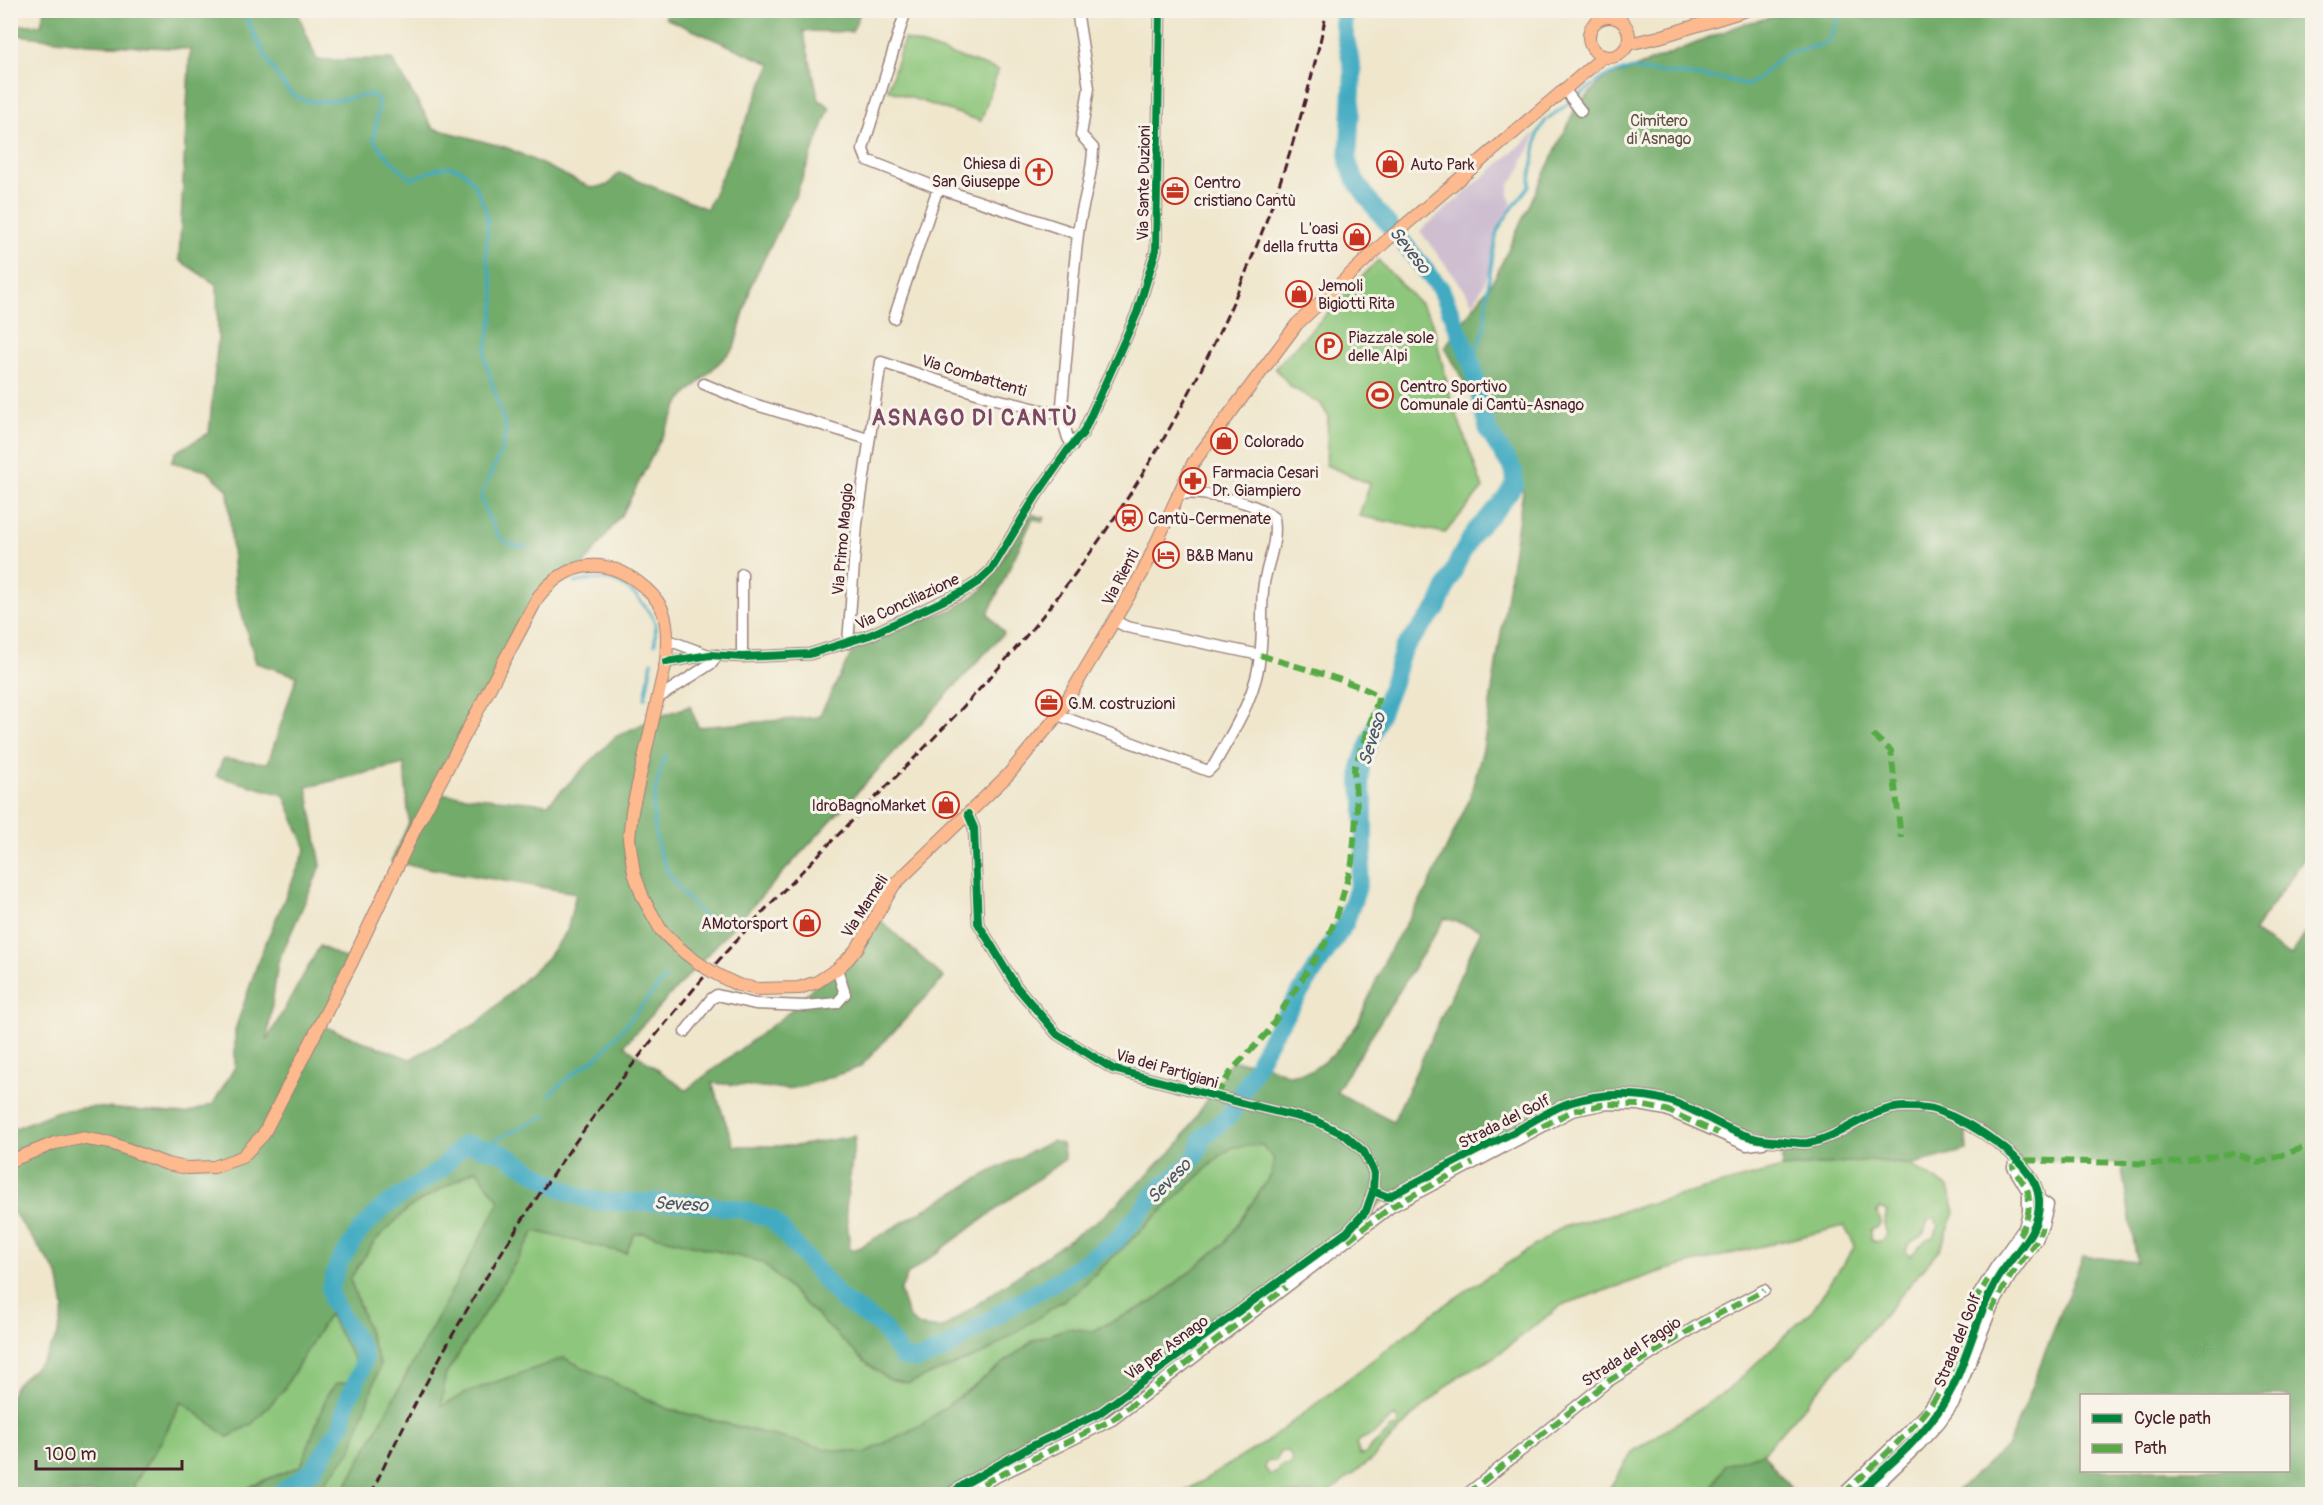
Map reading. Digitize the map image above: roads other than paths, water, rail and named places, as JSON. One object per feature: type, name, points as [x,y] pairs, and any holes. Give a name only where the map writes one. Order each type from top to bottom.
[{"type":"main road","points":[[1576,78],[1604,57],[1620,54],[1628,44],[1747,10]]},
{"type":"main road","points":[[1604,57],[1592,47],[1589,39],[1591,29],[1606,14],[1659,37]]},
{"type":"main road","points":[[1622,20],[1628,44]]},
{"type":"main road","points":[[1576,78],[1592,47]]},
{"type":"main road","name":"Via Rienti","points":[[968,814],[1008,775],[1058,715],[1143,572],[1193,464],[1297,324],[1404,226],[1572,100],[1576,78]]},
{"type":"main road","name":"Via Mameli","points":[[10,1161],[55,1143],[81,1138],[111,1143],[167,1164],[187,1168],[214,1167],[242,1157],[263,1135],[268,1126],[346,972],[414,829],[538,597],[557,577],[582,566],[608,566],[627,573],[647,590],[661,608],[668,640],[666,662],[632,811],[629,839],[634,873],[643,898],[661,930],[681,951],[701,966],[738,985],[758,989],[799,988],[817,981],[837,969],[858,947],[894,885],[968,814]]},
{"type":"street","points":[[906,10],[863,150],[867,160],[938,188],[1078,234]]},
{"type":"street","points":[[1073,446],[1061,415],[1078,234],[1083,200],[1093,168],[1093,148],[1081,135],[1089,88],[1077,10]]},
{"type":"street","name":"Via Sante Duzioni","points":[[1073,446],[1083,433],[1137,313],[1156,250],[1160,10]]},
{"type":"street","points":[[894,318],[938,188]]},
{"type":"street","name":"Via Combattenti","points":[[881,362],[992,398],[1061,415]]},
{"type":"street","name":"Via Primo Maggio","points":[[848,643],[856,524],[881,362]]},
{"type":"street","points":[[704,384],[750,403],[868,439]]},
{"type":"street","name":"Via Conciliazione","points":[[713,655],[742,657],[810,654],[870,635],[978,582],[990,570],[1036,496],[1073,446]]},
{"type":"street","points":[[1058,715],[1208,771],[1215,765],[1246,707],[1259,671],[1263,639],[1263,585],[1276,533],[1274,518],[1259,507],[1208,494],[1178,494]]},
{"type":"street","points":[[742,574],[742,657]]},
{"type":"street","points":[[1115,621],[1127,627],[1260,655]]},
{"type":"street","points":[[668,640],[713,655]]},
{"type":"street","points":[[666,662],[713,655]]},
{"type":"street","points":[[658,698],[712,663],[713,655]]},
{"type":"street","name":"Via dei Partigiani","points":[[968,814],[974,828],[978,923],[1016,986],[1057,1034],[1113,1069],[1316,1121],[1345,1135],[1364,1152],[1374,1173],[1373,1191]]},
{"type":"street","points":[[685,1032],[711,999],[717,995],[755,1004],[806,1006],[837,1003],[845,994],[837,969]]},
{"type":"street","name":"Strada del Golf","points":[[1373,1191],[1388,1197],[1571,1102],[1606,1095],[1641,1096],[1669,1101],[1752,1138],[1781,1142],[1808,1143],[1841,1131],[1874,1112],[1906,1106],[1934,1109],[1965,1123],[2018,1160],[2033,1179],[2039,1198],[2037,1219],[2031,1235],[2001,1273],[1983,1306],[1948,1398],[1912,1441],[1857,1494]]},
{"type":"street","name":"Strada del Golf","points":[[968,1494],[990,1480],[1112,1420],[1390,1208],[1572,1111],[1606,1104],[1639,1105],[1666,1110],[1747,1145],[1781,1142]]},
{"type":"street","name":"Strada del Golf","points":[[1843,1494],[1928,1410],[1941,1391],[1953,1365],[1977,1297],[2024,1228],[2028,1212],[2028,1192],[2013,1167],[2018,1160]]},
{"type":"street","name":"Via per Asnago","points":[[950,1494],[1032,1446],[1098,1414],[1347,1232],[1366,1211],[1373,1191]]},
{"type":"street","name":"Strada del Golf","points":[[1868,1494],[1918,1446],[1954,1403],[1991,1310],[2040,1233],[2048,1205],[2039,1198]]},
{"type":"street","name":"Strada del Faggio","points":[[1467,1494],[1607,1382],[1700,1324],[1764,1290]]},
{"type":"waterway","points":[[242,10],[276,74],[293,94],[301,99],[317,102],[371,94],[379,101],[374,140],[401,170],[412,179],[439,168],[451,167],[462,170],[472,181],[487,218],[487,255],[494,292],[485,360],[506,429],[503,447],[481,496],[498,535],[507,543],[527,547]]},
{"type":"waterway","name":"Seveso","points":[[279,1494],[313,1470],[342,1424],[346,1404],[364,1358],[362,1350],[332,1300],[330,1288],[338,1264],[360,1231],[382,1208],[440,1170],[463,1145],[502,1153],[557,1186],[578,1196],[601,1202],[681,1202],[739,1209],[772,1219],[844,1301],[882,1327],[902,1357],[917,1360],[945,1349],[1005,1310],[1060,1279],[1117,1240],[1160,1188],[1189,1164],[1196,1155],[1203,1137],[1230,1115],[1273,1034],[1345,924],[1357,890],[1364,851],[1361,763],[1392,685],[1403,649],[1437,608],[1474,532],[1500,505],[1515,484],[1514,471],[1488,431],[1472,363],[1441,289],[1375,208],[1355,180],[1348,162],[1353,72],[1343,24],[1345,10]]},
{"type":"waterway","points":[[1472,363],[1485,327],[1487,292],[1497,232],[1529,186],[1538,133],[1546,120],[1604,77],[1630,69],[1724,79],[1748,85],[1784,54],[1825,44],[1831,37],[1842,10]]},
{"type":"waterway","points":[[575,583],[604,580],[629,589],[653,619],[655,644]]},
{"type":"waterway","points":[[645,698],[652,662]]},
{"type":"waterway","points":[[665,756],[655,795],[654,820],[660,853],[675,883],[697,910],[711,922],[710,929]]},
{"type":"waterway","points":[[549,1095],[571,1075],[599,1056],[666,977]]},
{"type":"waterway","points":[[483,1148],[547,1115]]},
{"type":"railway","points":[[371,1494],[403,1427],[474,1297],[554,1173],[641,1054],[723,955],[760,915],[985,683],[1047,610],[1104,534],[1155,453],[1201,370],[1241,283],[1276,194],[1304,103],[1327,10]]},
{"type":"place","name":"Auto Park","points":[[1390,164]]},
{"type":"place","name":"Chiesa di San Giuseppe","points":[[1039,172]]},
{"type":"place","name":"Centro cristiano Cantù","points":[[1175,191]]},
{"type":"place","name":"L'oasi della frutta","points":[[1357,237]]},
{"type":"place","name":"Jemoli Bigiotti Rita","points":[[1299,294]]},
{"type":"place","name":"Piazzale sole delle Alpi","points":[[1329,346]]},
{"type":"place","name":"Centro Sportivo Comunale di Cantù-Asnago","points":[[1380,395]]},
{"type":"place","name":"Colorado","points":[[1224,441]]},
{"type":"place","name":"Farmacia Cesari Dr. Giampiero","points":[[1193,481]]},
{"type":"place","name":"Cantù-Cermenate","points":[[1129,518]]},
{"type":"place","name":"B&B Manu","points":[[1166,555]]},
{"type":"place","name":"G.M. costruzioni","points":[[1049,703]]},
{"type":"place","name":"IdroBagnoMarket","points":[[946,805]]},
{"type":"place","name":"AMotorsport","points":[[807,923]]},
{"type":"district","name":"ASNAGO DI CANTÙ","points":[[975,417]]},
{"type":"park label","name":"Cimitero di Asnago","points":[[1659,129]]}]
